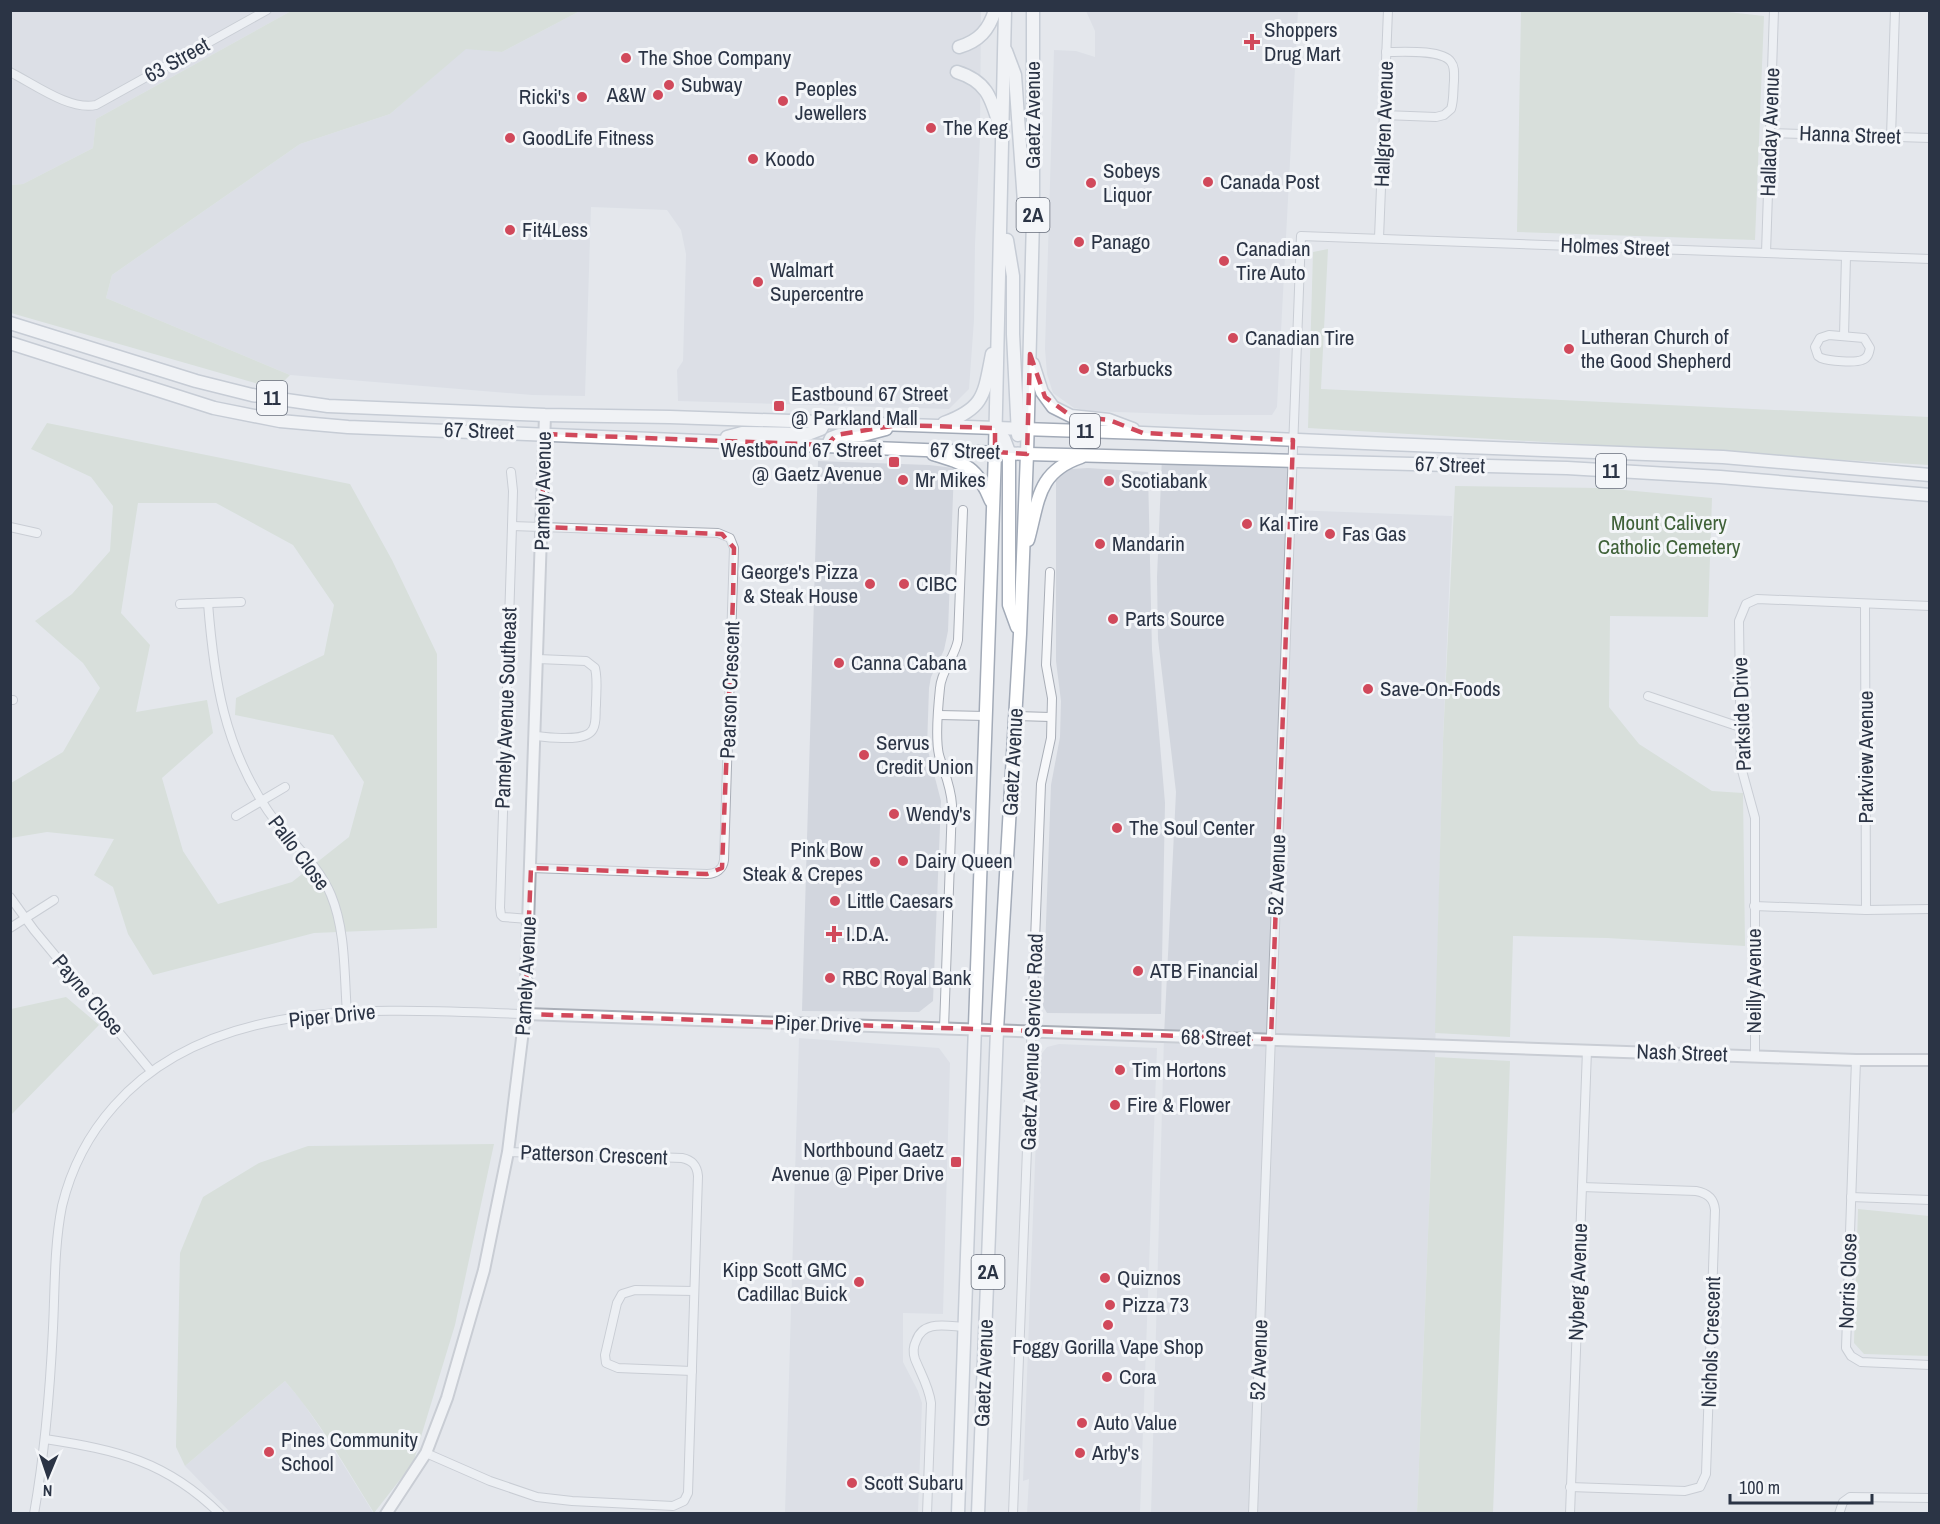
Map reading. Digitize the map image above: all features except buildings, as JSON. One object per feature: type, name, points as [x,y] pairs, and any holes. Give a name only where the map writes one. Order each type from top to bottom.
[{"type":"main road","points":[[959,47],[975,41],[983,34],[995,10]]},
{"type":"main road","name":"2A","points":[[1005,10],[1005,49]]},
{"type":"main road","name":"Gaetz Avenue","points":[[1022,429],[1030,354],[1033,219],[1033,10]]},
{"type":"main road","points":[[1005,49],[1016,75],[1024,202],[1033,219]]},
{"type":"main road","name":"Gaetz Avenue","points":[[958,1514],[995,452],[1005,49]]},
{"type":"main road","points":[[957,72],[970,76],[985,88],[993,104],[1003,136]]},
{"type":"main road","points":[[1002,212],[1012,276],[1022,429],[1027,454]]},
{"type":"main road","points":[[938,426],[965,415],[977,404],[986,382],[998,321]]},
{"type":"main road","name":"67 Street","points":[[10,323],[196,381],[252,395],[328,406],[545,415],[1143,433],[1723,457],[1929,475]]},
{"type":"main road","name":"67 Street","points":[[10,343],[214,408],[280,421],[348,427],[1027,454],[1567,468],[1697,475],[1929,495]]},
{"type":"main road","points":[[1030,354],[1042,392],[1053,407],[1071,416],[1109,420],[1143,433]]},
{"type":"main road","points":[[711,440],[742,433],[808,434],[818,431],[824,423]]},
{"type":"main road","points":[[828,445],[831,438],[836,435],[870,434],[898,425]]},
{"type":"main road","points":[[995,428],[1004,439],[1009,452],[1009,605],[1020,634]]},
{"type":"main road","points":[[915,449],[967,466],[982,481],[992,506]]},
{"type":"main road","name":"Gaetz Avenue","points":[[978,1514],[997,1030],[1020,634],[1027,454]]},
{"type":"main road","points":[[1022,561],[1039,498],[1047,478],[1062,465],[1089,455]]},
{"type":"street","name":"63 Street","points":[[10,72],[68,103],[86,107],[103,103],[267,10]]},
{"type":"street","name":"Hallgren Avenue","points":[[1379,238],[1388,10]]},
{"type":"street","name":"Halladay Avenue","points":[[1766,253],[1774,10]]},
{"type":"street","points":[[1891,137],[1895,10]]},
{"type":"street","points":[[1384,115],[1440,116],[1450,109],[1453,99],[1453,67],[1444,56],[1433,53],[1386,52]]},
{"type":"street","name":"Hanna Street","points":[[1770,133],[1929,138]]},
{"type":"street","name":"Holmes Street","points":[[1301,236],[1929,259]]},
{"type":"street","name":"52 Avenue","points":[[1253,1514],[1301,236]]},
{"type":"street","points":[[1844,336],[1846,256]]},
{"type":"street","points":[[1829,335],[1844,336],[1864,338],[1870,348],[1866,357],[1860,361],[1848,361],[1826,360],[1818,356],[1815,347],[1820,338],[1829,335]]},
{"type":"street","name":"Pamely Avenue","points":[[386,1514],[426,1453],[447,1398],[484,1270],[508,1152],[525,1014],[545,415]]},
{"type":"street","name":"Pamely Avenue Southeast","points":[[511,472],[512,526],[500,908],[503,917],[529,919]]},
{"type":"street","points":[[944,1028],[952,805],[950,786],[938,746],[940,682],[958,640],[963,510]]},
{"type":"street","name":"Pearson Crescent","points":[[512,526],[722,534],[732,541],[734,548],[722,868],[711,874],[531,868]]},
{"type":"street","points":[[11,530],[38,533]]},
{"type":"street","name":"Gaetz Avenue Service Road","points":[[1013,1514],[1041,784],[1050,744],[1052,717],[1051,692],[1046,665],[1050,572]]},
{"type":"street","name":"Parkside Drive","points":[[1754,906],[1755,818],[1741,767],[1738,621],[1746,604],[1757,599],[1929,606]]},
{"type":"street","points":[[180,604],[241,602]]},
{"type":"street","name":"Pallo Close","points":[[208,603],[220,703],[235,749],[261,801],[277,824],[318,871],[332,897],[340,929],[348,1013]]},
{"type":"street","name":"Parkview Avenue","points":[[1865,604],[1866,910]]},
{"type":"street","points":[[536,736],[578,738],[588,735],[595,723],[597,677],[593,665],[586,661],[538,659]]},
{"type":"street","points":[[1648,696],[1740,727]]},
{"type":"street","points":[[939,715],[986,716]]},
{"type":"street","points":[[1015,716],[1052,717]]},
{"type":"street","name":"Pallo Close","points":[[236,816],[285,787]]},
{"type":"street","name":"Payne Close","points":[[10,897],[25,919],[151,1071]]},
{"type":"street","points":[[10,928],[54,900]]},
{"type":"street","points":[[1754,906],[1866,910],[1929,909]]},
{"type":"street","name":"Neilly Avenue","points":[[1754,906],[1755,1056]]},
{"type":"street","name":"Piper Drive","points":[[34,1514],[49,1402],[57,1246],[65,1195],[82,1152],[97,1127],[122,1097],[151,1071],[177,1054],[217,1036],[292,1019],[348,1013],[408,1011],[997,1030]]},
{"type":"street","name":"68 Street","points":[[997,1030],[1435,1045]]},
{"type":"street","name":"Nash Street","points":[[1435,1045],[1856,1060],[1929,1060]]},
{"type":"street","name":"Nyberg Avenue","points":[[1570,1514],[1587,1050]]},
{"type":"street","name":"Norris Close","points":[[1856,1060],[1845,1343],[1848,1353],[1861,1362],[1929,1365]]},
{"type":"street","name":"Patterson Crescent","points":[[426,1453],[490,1481],[537,1497],[572,1501],[677,1505],[684,1501],[688,1493],[698,1176],[694,1163],[682,1158],[508,1152]]},
{"type":"street","name":"Nichols Crescent","points":[[1570,1487],[1685,1491],[1696,1489],[1703,1483],[1706,1474],[1708,1425],[1716,1210],[1713,1201],[1705,1193],[1696,1191],[1582,1187]]},
{"type":"street","points":[[1851,1197],[1929,1200]]},
{"type":"street","points":[[692,1371],[618,1368],[606,1363],[605,1355],[617,1303],[622,1294],[635,1290],[694,1292]]},
{"type":"street","points":[[927,1514],[931,1403],[913,1350],[918,1335],[925,1328],[964,1327]]},
{"type":"street","points":[[45,1439],[101,1448],[143,1461],[181,1481],[220,1514]]},
{"type":"street","points":[[1839,1514],[1843,1502],[1850,1497],[1929,1498]]},
{"type":"highlighted area","points":[[1030,354],[1045,397],[1071,416],[1109,420],[1143,433],[1293,440],[1271,1039],[525,1014],[531,868],[707,874],[722,868],[733,599],[734,548],[722,534],[542,527],[544,434],[827,445],[836,435],[898,425],[995,428],[995,452],[1027,454]]},
{"type":"shaded area","points":[[11,11],[291,11],[96,119],[93,148],[23,184],[11,185]]},
{"type":"shaded area","points":[[580,11],[981,11],[980,137],[974,320],[969,389],[949,409],[678,401],[677,370],[683,361],[686,254],[681,230],[667,210],[591,207],[585,396],[532,395],[290,375],[106,298],[112,275],[300,144],[390,114],[466,48],[502,52]]},
{"type":"shaded area","points":[[1086,11],[1298,11],[1277,407],[1272,415],[1090,411],[1074,408],[1053,393],[1047,374],[1045,349],[1054,50],[1076,51],[1095,57],[1095,31]]},
{"type":"shaded area","points":[[1162,457],[1292,460],[1291,510],[1452,516],[1443,741],[1435,1057],[1417,1513],[1151,1514],[1164,1036],[1176,792],[1158,639],[1157,577]]},
{"type":"shaded area","points":[[818,461],[954,468],[948,631],[944,650],[931,677],[929,688],[927,747],[941,801],[933,1001],[919,1012],[802,1011]]},
{"type":"shaded area","points":[[1071,469],[1148,472],[1152,650],[1165,803],[1161,1014],[1047,1013],[1043,1006],[1051,785],[1060,737],[1061,701],[1056,661],[1056,477]]},
{"type":"shaded area","points":[[799,1038],[939,1048],[950,1063],[943,1314],[903,1313],[903,1362],[922,1403],[918,1513],[785,1513]]},
{"type":"shaded area","points":[[1059,1044],[1157,1048],[1140,1513],[1027,1513],[1029,1479],[1023,1481],[1039,1057],[1047,1047]]},
{"type":"shaded area","name":"Pines Community School","points":[[285,1381],[327,1438],[374,1514],[231,1513],[185,1466]]},
{"type":"green space","points":[[291,11],[580,11],[502,52],[466,49],[390,114],[300,144],[112,275],[106,298],[290,375],[276,389],[11,313],[11,185],[23,184],[93,148],[96,119]]},
{"type":"green space","points":[[1521,11],[1719,11],[1764,16],[1755,240],[1517,232]]},
{"type":"green space","points":[[1328,249],[1321,389],[1929,417],[1929,465],[1308,428],[1313,252]]},
{"type":"green space","points":[[47,423],[350,484],[392,560],[437,654],[437,928],[314,933],[153,975],[128,934],[113,887],[94,875],[114,839],[47,832],[11,838],[11,783],[63,752],[100,688],[83,663],[35,621],[72,594],[110,551],[113,506],[91,477],[31,449]],"holes":[[[138,503],[216,503],[293,545],[334,605],[324,655],[236,698],[235,715],[333,735],[364,782],[349,837],[292,882],[218,904],[183,851],[162,778],[213,733],[207,700],[136,712],[150,645],[121,613]]]},
{"type":"green space","name":"Mount Calivery Catholic Cemetery","points":[[1455,486],[1602,488],[1712,498],[1708,617],[1610,616],[1609,707],[1639,744],[1712,791],[1743,793],[1745,946],[1607,938],[1513,936],[1510,1037],[1435,1033],[1443,741]]},
{"type":"green space","points":[[66,997],[99,1025],[11,1115],[11,1009]]},
{"type":"green space","points":[[1435,1057],[1510,1061],[1493,1513],[1417,1513]]},
{"type":"green space","points":[[494,1144],[455,1325],[413,1463],[374,1513],[321,1428],[285,1381],[185,1466],[176,1447],[180,1253],[203,1197],[259,1163],[308,1146]]},
{"type":"green space","points":[[1858,1209],[1929,1216],[1929,1356],[1864,1354],[1854,1343]]},
{"type":"place","name":"Shoppers Drug Mart","points":[[1252,42]]},
{"type":"place","name":"The Shoe Company","points":[[626,58]]},
{"type":"place","name":"Subway","points":[[669,85]]},
{"type":"place","name":"A&W","points":[[658,95]]},
{"type":"place","name":"Ricki's","points":[[582,97]]},
{"type":"place","name":"Peoples Jewellers","points":[[783,101]]},
{"type":"place","name":"The Keg","points":[[931,128]]},
{"type":"place","name":"GoodLife Fitness","points":[[510,138]]},
{"type":"place","name":"Koodo","points":[[753,159]]},
{"type":"place","name":"Canada Post","points":[[1208,182]]},
{"type":"place","name":"Sobeys Liquor","points":[[1091,183]]},
{"type":"place","name":"Fit4Less","points":[[510,230]]},
{"type":"place","name":"Panago","points":[[1079,242]]},
{"type":"place","name":"Canadian Tire Auto","points":[[1224,261]]},
{"type":"place","name":"Walmart Supercentre","points":[[758,282]]},
{"type":"place","name":"Canadian Tire","points":[[1233,338]]},
{"type":"place","name":"Lutheran Church of the Good Shepherd","points":[[1569,349]]},
{"type":"place","name":"Starbucks","points":[[1084,369]]},
{"type":"place","name":"Eastbound 67 Street @ Parkland Mall","points":[[779,406]]},
{"type":"place","name":"Westbound 67 Street @ Gaetz Avenue","points":[[894,462]]},
{"type":"place","name":"Mr Mikes","points":[[903,480]]},
{"type":"place","name":"Scotiabank","points":[[1109,481]]},
{"type":"place","name":"Kal Tire","points":[[1247,524]]},
{"type":"place","name":"Fas Gas","points":[[1330,534]]},
{"type":"place","name":"Mandarin","points":[[1100,544]]},
{"type":"place","name":"George's Pizza & Steak House","points":[[870,584]]},
{"type":"place","name":"CIBC","points":[[904,584]]},
{"type":"place","name":"Parts Source","points":[[1113,619]]},
{"type":"place","name":"Canna Cabana","points":[[839,663]]},
{"type":"place","name":"Save-On-Foods","points":[[1368,689]]},
{"type":"place","name":"Servus Credit Union","points":[[864,755]]},
{"type":"place","name":"Wendy's","points":[[894,814]]},
{"type":"place","name":"The Soul Center","points":[[1117,828]]},
{"type":"place","name":"Dairy Queen","points":[[903,861]]},
{"type":"place","name":"Pink Bow Steak & Crepes","points":[[875,862]]},
{"type":"place","name":"Little Caesars","points":[[835,901]]},
{"type":"place","name":"I.D.A.","points":[[834,934]]},
{"type":"place","name":"ATB Financial","points":[[1138,971]]},
{"type":"place","name":"RBC Royal Bank","points":[[830,978]]},
{"type":"place","name":"Tim Hortons","points":[[1120,1070]]},
{"type":"place","name":"Fire & Flower","points":[[1115,1105]]},
{"type":"place","name":"Northbound Gaetz Avenue @ Piper Drive","points":[[956,1162]]},
{"type":"place","name":"Quiznos","points":[[1105,1278]]},
{"type":"place","name":"Kipp Scott GMC Cadillac Buick","points":[[859,1282]]},
{"type":"place","name":"Pizza 73","points":[[1110,1305]]},
{"type":"place","name":"Foggy Gorilla Vape Shop","points":[[1108,1325]]},
{"type":"place","name":"Cora","points":[[1107,1377]]},
{"type":"place","name":"Auto Value","points":[[1082,1423]]},
{"type":"place","name":"Pines Community School","points":[[269,1452]]},
{"type":"place","name":"Arby's","points":[[1080,1453]]},
{"type":"place","name":"Scott Subaru","points":[[852,1483]]}]
